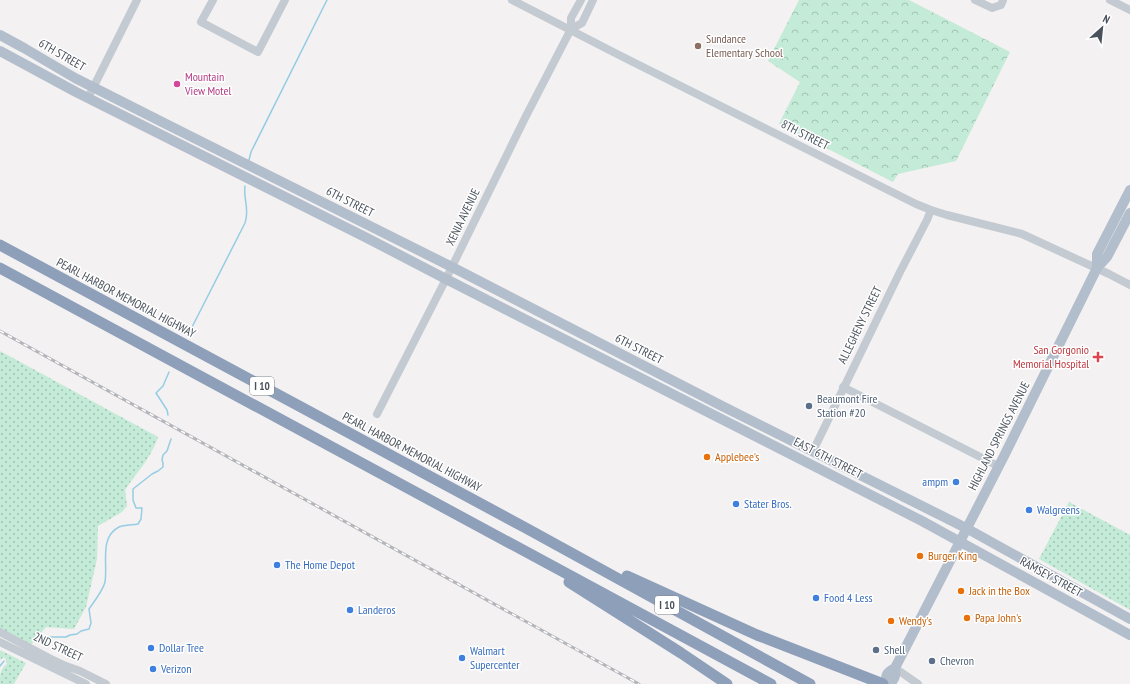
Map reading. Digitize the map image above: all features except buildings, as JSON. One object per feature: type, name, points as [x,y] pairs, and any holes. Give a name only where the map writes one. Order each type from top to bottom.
[{"type":"highway","name":"PEARL HARBOR MEMORIAL HIGHWAY","points":[[0,245],[524,527],[810,684]]},
{"type":"highway","name":"I 10","points":[[0,269],[518,546],[771,684]]},
{"type":"highway","points":[[524,527],[729,623],[793,650],[886,684]]},
{"type":"highway","points":[[518,546],[578,588],[727,684]]},
{"type":"main road","name":"6TH STREET","points":[[0,35],[93,87],[452,267],[690,389]]},
{"type":"main road","name":"6TH STREET","points":[[0,51],[88,98],[367,238],[684,400]]},
{"type":"main road","points":[[204,156],[209,146]]},
{"type":"main road","name":"HIGHLAND SPRINGS AVENUE","points":[[1097,268],[1097,254],[1130,190]]},
{"type":"main road","name":"HIGHLAND SPRINGS AVENUE","points":[[895,668],[1097,268],[1107,257],[1130,213]]},
{"type":"main road","name":"EAST 6TH STREET","points":[[690,389],[966,528]]},
{"type":"main road","name":"EAST 6TH STREET","points":[[684,400],[960,541]]},
{"type":"main road","points":[[876,497],[880,492],[903,503],[913,502]]},
{"type":"main road","name":"RAMSEY STREET","points":[[966,528],[1130,619]]},
{"type":"main road","name":"RAMSEY STREET","points":[[960,541],[1130,635]]},
{"type":"main road","points":[[886,684],[892,682],[896,675],[895,668]]},
{"type":"street","points":[[88,98],[137,0]]},
{"type":"street","points":[[213,0],[201,22],[258,52],[285,0]]},
{"type":"street","name":"8TH STREET","points":[[512,0],[893,193],[931,210],[1022,234],[1097,268],[1130,285]]},
{"type":"street","name":"XENIA AVENUE","points":[[377,414],[570,29],[571,18],[581,0]]},
{"type":"street","name":"XENIA AVENUE","points":[[570,29],[582,23],[593,0]]},
{"type":"street","points":[[975,0],[992,8],[1002,2]]},
{"type":"street","points":[[1110,0],[1130,10]]},
{"type":"street","name":"ALLEGHENY STREET","points":[[813,451],[931,210]]},
{"type":"street","points":[[843,387],[998,466]]},
{"type":"street","name":"2ND STREET","points":[[0,632],[49,658],[106,684]]},
{"type":"street","name":"2ND STREET","points":[[0,642],[86,684]]},
{"type":"street","points":[[895,668],[918,684]]},
{"type":"green space","points":[[799,0],[909,0],[1010,52],[956,161],[898,174],[893,182],[779,124],[800,82],[768,61]]},
{"type":"green space","points":[[0,351],[158,437],[148,458],[125,490],[127,506],[122,512],[98,526],[97,559],[86,607],[74,629],[46,627],[29,647],[0,632]]},
{"type":"green space","points":[[1069,502],[1130,535],[1130,610],[1039,559]]},
{"type":"green space","points":[[0,650],[26,663],[14,684],[0,684],[0,675],[7,664],[4,657],[0,660]]},
{"type":"waterway","points":[[249,160],[251,152],[327,0]]},
{"type":"waterway","points":[[189,333],[245,223],[247,213],[245,186]]},
{"type":"waterway","points":[[168,415],[167,410],[156,393],[163,386],[169,372]]},
{"type":"waterway","points":[[39,637],[66,637],[89,629],[91,623],[89,609],[105,582],[106,552],[109,537],[113,531],[119,527],[138,524],[141,519],[142,508],[136,508],[133,500],[133,489],[163,467],[163,455],[167,451],[171,439]]},
{"type":"waterway","points":[[0,666],[4,661]]},
{"type":"railway","points":[[0,331],[639,684]]},
{"type":"place","name":"Sundance Elementary School","points":[[698,46]]},
{"type":"place","name":"Mountain View Motel","points":[[177,84]]},
{"type":"place","name":"San Gorgonio Memorial Hospital","points":[[1098,357]]},
{"type":"place","name":"Beaumont Fire Station #20","points":[[809,406]]},
{"type":"place","name":"Applebee's","points":[[707,457]]},
{"type":"place","name":"ampm","points":[[956,482]]},
{"type":"place","name":"Stater Bros.","points":[[736,504]]},
{"type":"place","name":"Walgreens","points":[[1029,510]]},
{"type":"place","name":"Burger King","points":[[920,556]]},
{"type":"place","name":"The Home Depot","points":[[277,565]]},
{"type":"place","name":"Jack in the Box","points":[[961,591]]},
{"type":"place","name":"Food 4 Less","points":[[816,598]]},
{"type":"place","name":"Landeros","points":[[350,610]]},
{"type":"place","name":"Papa John's","points":[[967,618]]},
{"type":"place","name":"Wendy's","points":[[891,621]]},
{"type":"place","name":"Dollar Tree","points":[[151,648]]},
{"type":"place","name":"Shell","points":[[876,650]]},
{"type":"place","name":"Walmart Supercenter","points":[[462,658]]},
{"type":"place","name":"Chevron","points":[[932,661]]},
{"type":"place","name":"Verizon","points":[[153,669]]}]
